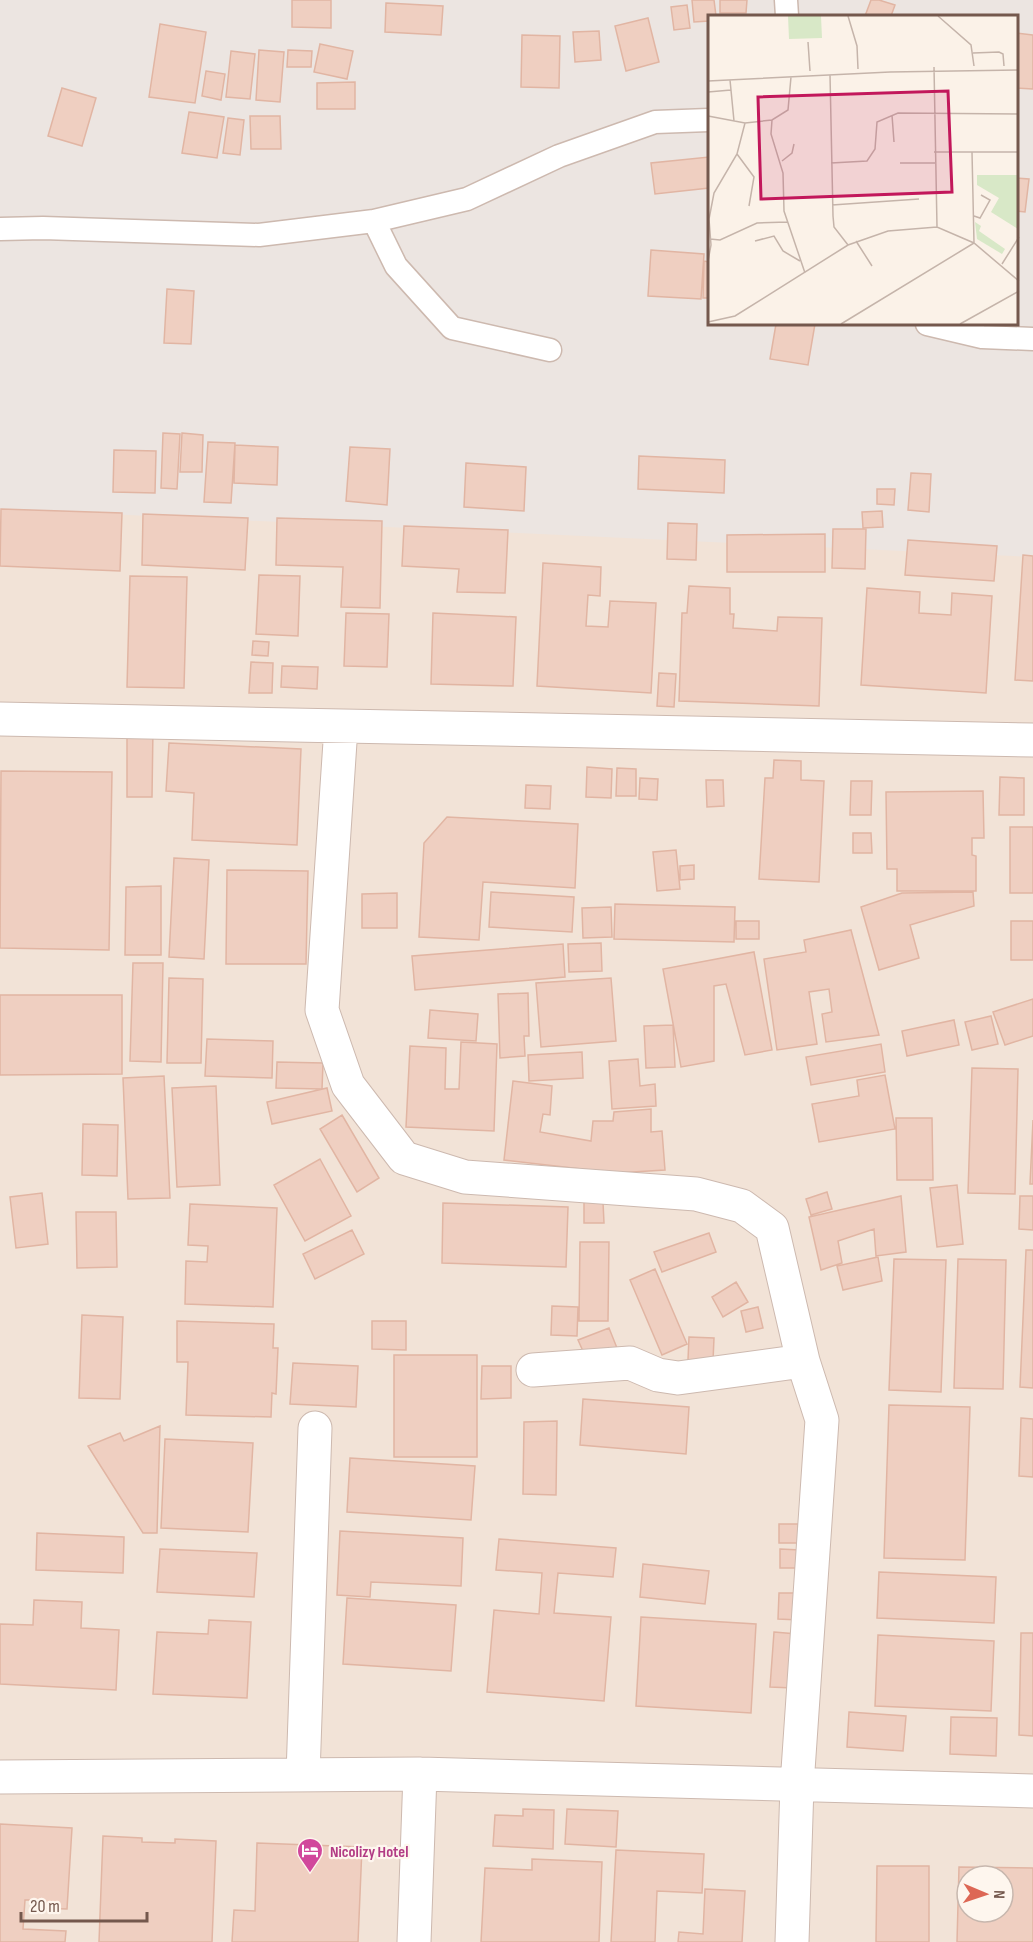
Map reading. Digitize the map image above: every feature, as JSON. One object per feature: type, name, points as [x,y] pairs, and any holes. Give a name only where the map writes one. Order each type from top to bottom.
[{"type":"street","points":[[0,719],[1033,740]]},
{"type":"street","points":[[341,726],[322,1010],[348,1085],[404,1158],[465,1177],[696,1194],[742,1206],[772,1228],[803,1361],[822,1420],[797,1785],[792,1942]]},
{"type":"street","points":[[533,1370],[630,1363],[658,1375],[678,1377],[803,1361]]},
{"type":"street","points":[[303,1775],[315,1428]]},
{"type":"street","points":[[414,1942],[420,1774]]},
{"type":"street","points":[[0,1777],[420,1774],[1033,1791]]},
{"type":"lane","points":[[786,0],[787,15]]},
{"type":"lane","points":[[0,229],[43,228],[259,235],[374,220],[467,199],[559,156],[655,122],[708,120]]},
{"type":"lane","points":[[374,220],[396,266],[452,328],[550,350]]},
{"type":"lane","points":[[935,326],[982,338],[1033,339]]},
{"type":"shaded area","points":[[0,0],[1033,0],[1033,1942],[0,1942]]},
{"type":"shaded area","points":[[0,0],[1033,0],[1033,557],[0,509]]},
{"type":"building","points":[[292,0],[331,0],[331,28],[292,27]]},
{"type":"building","points":[[692,0],[714,0],[716,15],[708,15],[708,21],[694,22]]},
{"type":"building","points":[[720,0],[747,0],[746,13],[720,13]]},
{"type":"building","points":[[871,0],[895,5],[891,15],[865,15]]},
{"type":"building","points":[[386,3],[443,6],[441,35],[385,32]]},
{"type":"building","points":[[687,5],[690,28],[674,30],[671,7]]},
{"type":"building","points":[[648,18],[659,62],[626,71],[615,26]]},
{"type":"building","points":[[160,24],[206,32],[195,103],[149,97]]},
{"type":"building","points":[[599,31],[601,60],[575,62],[573,32]]},
{"type":"building","points":[[1018,33],[1033,35],[1033,89],[1018,88]]},
{"type":"building","points":[[522,35],[560,36],[559,88],[521,87]]},
{"type":"building","points":[[320,44],[353,51],[347,79],[314,72]]},
{"type":"building","points":[[259,50],[284,52],[280,102],[256,100]]},
{"type":"building","points":[[288,50],[312,51],[311,67],[287,67]]},
{"type":"building","points":[[231,51],[255,54],[250,99],[226,97]]},
{"type":"building","points":[[206,71],[225,74],[221,100],[202,96]]},
{"type":"building","points":[[355,82],[355,109],[317,109],[317,83]]},
{"type":"building","points":[[62,88],[96,98],[82,146],[48,136]]},
{"type":"building","points":[[189,112],[224,117],[217,158],[182,153]]},
{"type":"building","points":[[250,116],[280,116],[281,149],[251,149]]},
{"type":"building","points":[[228,118],[244,120],[240,155],[223,153]]},
{"type":"building","points":[[708,157],[708,188],[655,194],[651,163]]},
{"type":"building","points":[[1018,178],[1029,179],[1025,212],[1018,211]]},
{"type":"building","points":[[651,250],[704,254],[701,299],[648,296]]},
{"type":"building","points":[[704,261],[708,262],[708,298],[703,298]]},
{"type":"building","points":[[167,289],[194,291],[191,344],[164,343]]},
{"type":"building","points":[[776,326],[815,326],[808,365],[770,359]]},
{"type":"building","points":[[163,433],[180,434],[177,489],[161,488]]},
{"type":"building","points":[[182,433],[203,435],[202,472],[180,472]]},
{"type":"building","points":[[208,442],[235,443],[231,503],[204,502]]},
{"type":"building","points":[[235,445],[278,447],[277,485],[234,483]]},
{"type":"building","points":[[350,447],[390,449],[387,505],[346,501]]},
{"type":"building","points":[[114,450],[156,451],[155,493],[113,492]]},
{"type":"building","points":[[639,456],[725,460],[724,493],[638,489]]},
{"type":"building","points":[[466,463],[526,467],[524,511],[464,507]]},
{"type":"building","points":[[911,473],[931,474],[929,512],[908,510]]},
{"type":"building","points":[[877,489],[895,489],[894,505],[877,504]]},
{"type":"building","points":[[1,509],[122,513],[120,571],[0,566]]},
{"type":"building","points":[[882,511],[883,527],[863,528],[862,512]]},
{"type":"building","points":[[143,514],[248,518],[245,570],[142,565]]},
{"type":"building","points":[[277,518],[382,521],[380,608],[341,607],[343,567],[276,565]]},
{"type":"building","points":[[668,523],[697,524],[696,560],[667,559]]},
{"type":"building","points":[[404,526],[508,530],[505,593],[457,592],[459,569],[402,566]]},
{"type":"building","points":[[833,529],[866,529],[865,569],[832,568]]},
{"type":"building","points":[[825,534],[825,572],[727,572],[727,535]]},
{"type":"building","points":[[908,540],[997,546],[994,581],[905,575]]},
{"type":"building","points":[[1023,555],[1033,556],[1033,681],[1015,680]]},
{"type":"building","points":[[543,563],[601,567],[600,596],[588,595],[586,626],[608,627],[610,601],[656,603],[651,693],[537,686]]},
{"type":"building","points":[[259,575],[300,576],[298,636],[256,634]]},
{"type":"building","points":[[130,576],[187,577],[184,688],[127,687]]},
{"type":"building","points":[[689,586],[730,588],[730,614],[734,614],[733,628],[777,631],[778,617],[822,618],[819,706],[679,701],[682,613],[687,613]]},
{"type":"building","points":[[867,588],[920,592],[919,613],[951,615],[952,593],[992,596],[986,693],[861,685]]},
{"type":"building","points":[[346,613],[389,614],[387,667],[344,666]]},
{"type":"building","points":[[433,613],[516,617],[513,686],[431,684]]},
{"type":"building","points":[[253,641],[269,642],[268,656],[252,655]]},
{"type":"building","points":[[251,662],[273,663],[272,693],[249,693]]},
{"type":"building","points":[[282,666],[318,667],[317,689],[281,687]]},
{"type":"building","points":[[659,673],[676,674],[674,707],[657,706]]},
{"type":"building","points":[[127,727],[153,728],[152,797],[127,797]]},
{"type":"building","points":[[169,743],[301,749],[297,845],[192,840],[194,793],[166,791]]},
{"type":"building","points":[[774,760],[801,761],[801,780],[824,781],[819,882],[759,879],[765,778],[773,778]]},
{"type":"building","points":[[587,767],[612,769],[611,798],[586,797]]},
{"type":"building","points":[[617,768],[636,769],[636,796],[616,796]]},
{"type":"building","points":[[1,771],[112,772],[109,950],[0,948]]},
{"type":"building","points":[[1000,777],[1024,778],[1024,815],[999,815]]},
{"type":"building","points":[[640,778],[658,779],[657,800],[639,799]]},
{"type":"building","points":[[706,780],[723,780],[724,806],[707,807]]},
{"type":"building","points":[[851,781],[872,781],[871,815],[850,815]]},
{"type":"building","points":[[526,785],[551,786],[550,809],[525,808]]},
{"type":"building","points":[[983,791],[984,838],[972,838],[972,855],[976,856],[976,891],[897,891],[897,869],[887,869],[886,792]]},
{"type":"building","points":[[447,817],[578,824],[575,888],[483,882],[479,940],[419,937],[424,843]]},
{"type":"building","points":[[1010,827],[1033,827],[1033,893],[1010,893]]},
{"type":"building","points":[[853,833],[871,833],[872,853],[853,853]]},
{"type":"building","points":[[676,850],[680,889],[657,891],[653,852]]},
{"type":"building","points":[[174,858],[209,860],[204,959],[169,957]]},
{"type":"building","points":[[694,865],[694,879],[680,880],[680,866]]},
{"type":"building","points":[[227,870],[308,871],[306,964],[226,964]]},
{"type":"building","points":[[161,886],[161,955],[125,955],[126,887]]},
{"type":"building","points":[[491,892],[574,897],[572,932],[489,927]]},
{"type":"building","points":[[973,892],[974,906],[910,925],[919,958],[879,970],[861,907],[902,893]]},
{"type":"building","points":[[397,893],[397,928],[362,928],[362,894]]},
{"type":"building","points":[[615,904],[735,907],[734,942],[614,939]]},
{"type":"building","points":[[611,907],[612,937],[583,938],[582,908]]},
{"type":"building","points":[[736,921],[759,921],[759,939],[736,939]]},
{"type":"building","points":[[1011,921],[1033,921],[1033,960],[1011,960]]},
{"type":"building","points":[[851,930],[879,1035],[826,1042],[822,1014],[832,1012],[829,989],[809,992],[817,1044],[777,1050],[764,959],[806,952],[804,940]]},
{"type":"building","points":[[601,943],[602,971],[569,972],[568,944]]},
{"type":"building","points":[[563,944],[565,977],[415,990],[412,956]]},
{"type":"building","points":[[754,952],[772,1050],[745,1055],[726,984],[714,986],[714,1061],[681,1067],[663,969]]},
{"type":"building","points":[[133,963],[163,963],[161,1062],[130,1061]]},
{"type":"building","points":[[169,978],[203,979],[201,1063],[167,1063]]},
{"type":"building","points":[[611,978],[616,1041],[541,1047],[536,983]]},
{"type":"building","points":[[528,993],[529,1036],[524,1036],[525,1056],[500,1058],[498,994]]},
{"type":"building","points":[[0,995],[122,995],[122,1074],[0,1075]]},
{"type":"building","points":[[1033,999],[1033,1036],[1005,1045],[993,1012]]},
{"type":"building","points":[[430,1010],[478,1014],[476,1041],[428,1038]]},
{"type":"building","points":[[991,1016],[998,1044],[972,1050],[965,1022]]},
{"type":"building","points":[[954,1020],[959,1045],[907,1056],[902,1031]]},
{"type":"building","points":[[673,1025],[675,1067],[646,1068],[644,1026]]},
{"type":"building","points":[[207,1039],[273,1041],[272,1078],[205,1076]]},
{"type":"building","points":[[461,1042],[497,1044],[494,1131],[406,1127],[410,1046],[446,1048],[445,1089],[459,1089]]},
{"type":"building","points":[[881,1044],[885,1072],[811,1085],[806,1057]]},
{"type":"building","points":[[582,1052],[583,1078],[529,1081],[528,1055]]},
{"type":"building","points":[[638,1059],[640,1086],[655,1084],[656,1106],[612,1109],[609,1061]]},
{"type":"building","points":[[277,1062],[323,1063],[322,1089],[276,1088]]},
{"type":"building","points":[[972,1068],[1018,1069],[1015,1194],[968,1193]]},
{"type":"building","points":[[885,1075],[895,1129],[819,1142],[812,1104],[859,1096],[857,1080]]},
{"type":"building","points":[[164,1076],[170,1198],[128,1199],[123,1078]]},
{"type":"building","points":[[513,1081],[552,1086],[550,1115],[543,1114],[540,1132],[591,1141],[593,1121],[613,1121],[614,1112],[651,1109],[651,1132],[662,1131],[665,1170],[616,1173],[504,1160]]},
{"type":"building","points":[[216,1086],[220,1185],[177,1187],[172,1088]]},
{"type":"building","points":[[327,1088],[332,1111],[272,1124],[267,1102]]},
{"type":"building","points":[[342,1115],[379,1178],[357,1192],[320,1129]]},
{"type":"building","points":[[896,1118],[932,1118],[933,1180],[897,1180]]},
{"type":"building","points":[[1033,1120],[1033,1184],[1030,1184]]},
{"type":"building","points":[[83,1124],[118,1125],[117,1176],[82,1175]]},
{"type":"building","points":[[320,1159],[351,1216],[305,1241],[274,1185]]},
{"type":"building","points":[[957,1185],[963,1244],[937,1247],[930,1188]]},
{"type":"building","points":[[827,1192],[832,1209],[811,1215],[806,1199]]},
{"type":"building","points":[[42,1193],[48,1244],[16,1248],[10,1197]]},
{"type":"building","points":[[901,1196],[906,1252],[876,1256],[874,1229],[838,1241],[842,1263],[821,1270],[809,1217]]},
{"type":"building","points":[[1020,1196],[1033,1196],[1033,1230],[1019,1229]]},
{"type":"building","points":[[584,1202],[603,1202],[604,1223],[584,1223]]},
{"type":"building","points":[[443,1203],[568,1207],[566,1267],[442,1263]]},
{"type":"building","points":[[190,1204],[277,1208],[273,1307],[185,1304],[186,1261],[207,1262],[208,1246],[188,1245]]},
{"type":"building","points":[[76,1212],[116,1212],[117,1267],[77,1268]]},
{"type":"building","points":[[352,1230],[364,1254],[315,1279],[303,1254]]},
{"type":"building","points":[[709,1233],[716,1252],[662,1272],[654,1252]]},
{"type":"building","points":[[580,1242],[609,1242],[608,1321],[579,1321]]},
{"type":"building","points":[[1026,1250],[1033,1250],[1033,1388],[1020,1387]]},
{"type":"building","points":[[878,1257],[882,1281],[843,1290],[837,1266]]},
{"type":"building","points":[[894,1259],[946,1260],[941,1392],[889,1390]]},
{"type":"building","points":[[958,1259],[1006,1260],[1003,1389],[954,1388]]},
{"type":"building","points":[[655,1269],[687,1344],[662,1355],[630,1280]]},
{"type":"building","points":[[736,1282],[748,1302],[723,1317],[712,1297]]},
{"type":"building","points":[[552,1306],[578,1307],[577,1336],[551,1335]]},
{"type":"building","points":[[758,1307],[763,1328],[746,1332],[741,1311]]},
{"type":"building","points":[[82,1315],[123,1317],[120,1399],[79,1398]]},
{"type":"building","points":[[177,1321],[274,1324],[273,1348],[278,1348],[276,1394],[272,1393],[271,1417],[186,1415],[188,1362],[177,1362]]},
{"type":"building","points":[[372,1321],[406,1321],[406,1350],[372,1349]]},
{"type":"building","points":[[609,1328],[617,1348],[587,1360],[578,1340]]},
{"type":"building","points":[[689,1337],[714,1338],[713,1361],[688,1360]]},
{"type":"building","points":[[394,1355],[477,1355],[477,1457],[394,1457]]},
{"type":"building","points":[[293,1363],[358,1366],[356,1407],[290,1404]]},
{"type":"building","points":[[482,1366],[511,1366],[511,1398],[481,1399]]},
{"type":"building","points":[[583,1399],[689,1407],[686,1454],[580,1445]]},
{"type":"building","points":[[889,1405],[970,1407],[965,1560],[884,1558]]},
{"type":"building","points":[[1021,1418],[1033,1419],[1033,1477],[1019,1476]]},
{"type":"building","points":[[557,1421],[556,1495],[523,1494],[524,1422]]},
{"type":"building","points":[[160,1426],[157,1533],[143,1533],[88,1446],[120,1433],[124,1441]]},
{"type":"building","points":[[165,1439],[253,1443],[248,1532],[161,1528]]},
{"type":"building","points":[[350,1458],[475,1466],[471,1520],[347,1512]]},
{"type":"building","points":[[779,1524],[798,1524],[798,1543],[779,1543]]},
{"type":"building","points":[[340,1531],[463,1538],[461,1586],[371,1582],[370,1597],[337,1595]]},
{"type":"building","points":[[37,1533],[124,1537],[123,1573],[36,1570]]},
{"type":"building","points":[[499,1539],[616,1548],[613,1577],[558,1573],[554,1613],[611,1617],[604,1701],[487,1692],[494,1610],[539,1614],[542,1573],[496,1570]]},
{"type":"building","points":[[160,1549],[257,1553],[254,1597],[157,1592]]},
{"type":"building","points":[[780,1549],[800,1550],[800,1568],[780,1568]]},
{"type":"building","points":[[643,1564],[709,1571],[705,1604],[640,1597]]},
{"type":"building","points":[[879,1572],[996,1577],[994,1623],[877,1618]]},
{"type":"building","points":[[779,1593],[800,1593],[799,1620],[778,1619]]},
{"type":"building","points":[[347,1598],[456,1605],[451,1671],[343,1664]]},
{"type":"building","points":[[34,1600],[82,1602],[81,1628],[119,1630],[116,1690],[0,1684],[0,1624],[33,1625]]},
{"type":"building","points":[[641,1617],[756,1624],[751,1713],[636,1706]]},
{"type":"building","points":[[209,1620],[251,1622],[247,1698],[153,1694],[157,1632],[208,1634]]},
{"type":"building","points":[[774,1632],[797,1634],[793,1688],[770,1687]]},
{"type":"building","points":[[1021,1633],[1033,1633],[1033,1736],[1019,1735]]},
{"type":"building","points":[[878,1635],[994,1641],[991,1711],[875,1706]]},
{"type":"building","points":[[849,1712],[906,1716],[903,1751],[847,1747]]},
{"type":"building","points":[[951,1717],[997,1718],[996,1756],[950,1754]]},
{"type":"building","points":[[523,1809],[554,1810],[553,1849],[493,1846],[495,1815],[523,1816]]},
{"type":"building","points":[[567,1809],[618,1811],[616,1847],[565,1844]]},
{"type":"building","points":[[0,1824],[72,1828],[67,1909],[37,1908],[38,1900],[25,1900],[23,1929],[66,1931],[65,1942],[0,1942]]},
{"type":"building","points":[[103,1836],[142,1838],[142,1842],[175,1843],[175,1839],[216,1841],[212,1942],[99,1942]]},
{"type":"building","points":[[257,1843],[362,1847],[358,1942],[232,1942],[234,1910],[255,1911]]},
{"type":"building","points":[[616,1850],[704,1854],[702,1893],[657,1891],[655,1942],[611,1942]]},
{"type":"building","points":[[532,1859],[602,1862],[599,1942],[481,1942],[485,1868],[532,1870]]},
{"type":"building","points":[[877,1866],[929,1866],[929,1942],[876,1942]]},
{"type":"building","points":[[1015,1868],[1033,1868],[1033,1942],[957,1942],[957,1924],[1015,1924]]},
{"type":"building","points":[[705,1889],[745,1891],[742,1942],[678,1942],[679,1932],[703,1934]]},
{"type":"place","name":"Nicolizy Hotel","points":[[310,1874]]}]
